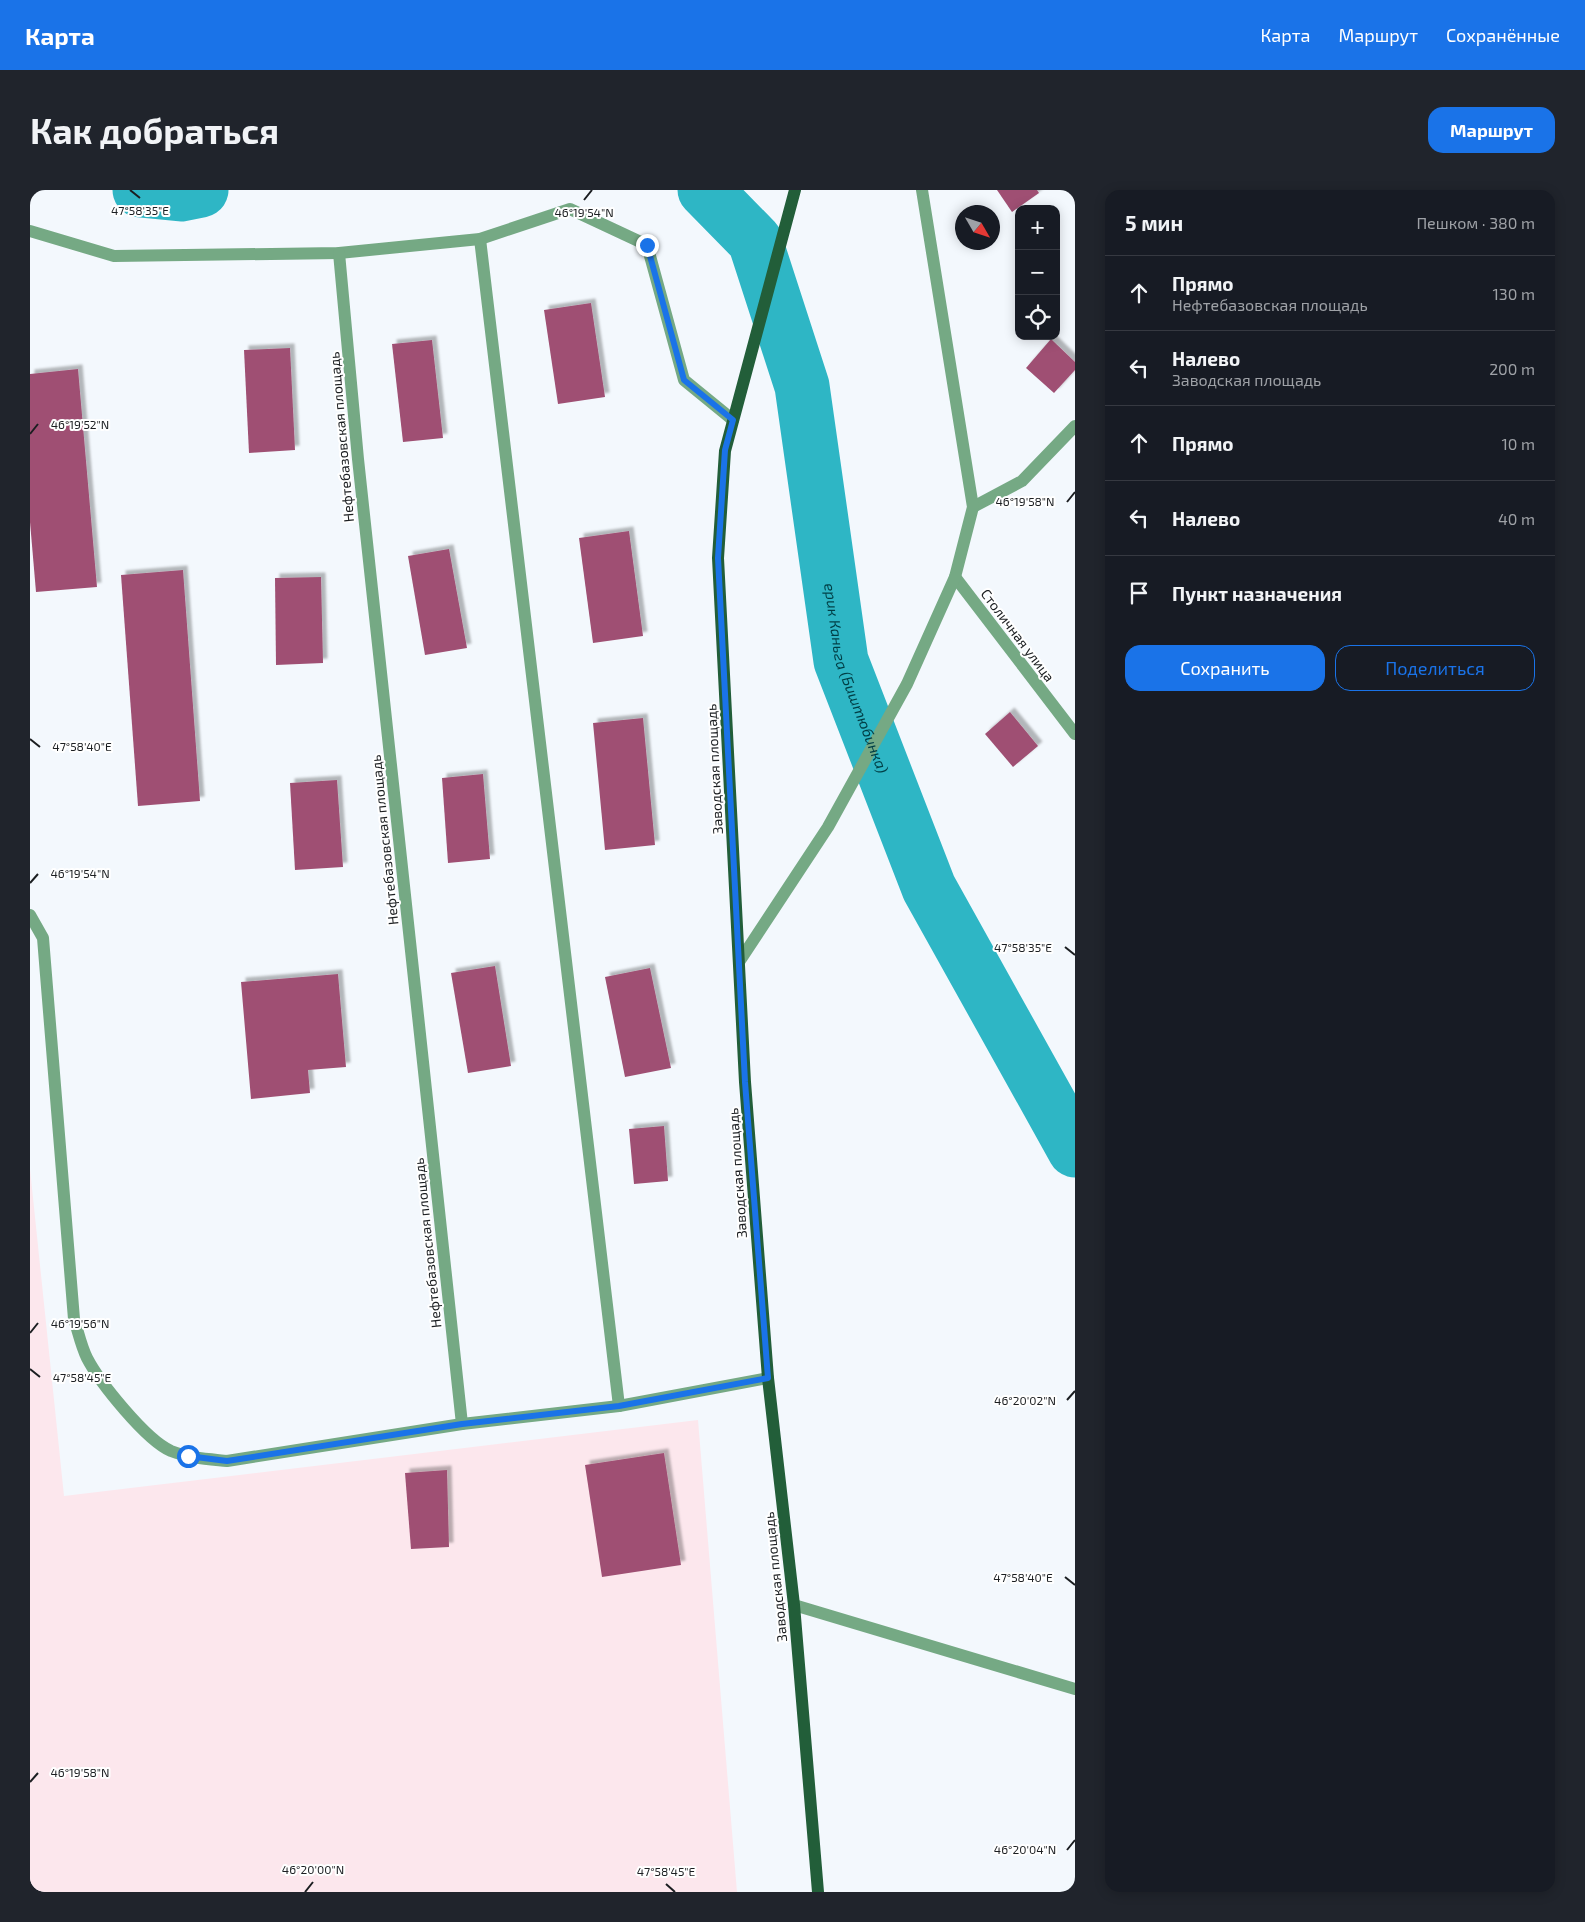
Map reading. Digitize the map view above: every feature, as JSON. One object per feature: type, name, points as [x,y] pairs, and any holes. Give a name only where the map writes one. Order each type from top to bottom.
[{"type":"main road","name":"Заводская площадь","points":[[795,190],[725,450],[718,558],[746,1092],[768,1378],[794,1605],[818,1892]]},
{"type":"street","points":[[739,962],[828,827],[906,684],[955,577],[973,507],[922,190]]},
{"type":"street","points":[[30,231],[114,256],[339,253],[480,239],[570,209],[647,245],[684,380],[733,420]]},
{"type":"street","points":[[480,239],[619,1406]]},
{"type":"street","name":"Нефтебазовская площадь","points":[[339,253],[359,469],[462,1424]]},
{"type":"street","points":[[973,507],[1022,481],[1075,426]]},
{"type":"street","name":"Столичная улица","points":[[955,577],[1075,734]]},
{"type":"street","points":[[30,915],[43,938],[74,1318],[87,1358],[114,1397],[155,1442],[170,1450],[188,1456],[227,1461],[462,1424],[619,1406],[768,1378]]},
{"type":"street","points":[[794,1605],[1075,1689]]},
{"type":"shaded area","points":[[30,1169],[64,1496],[698,1420],[737,1892],[30,1892]]},
{"type":"building","points":[[997,190],[1037,190],[1039,193],[1022,205],[1015,205],[1015,210],[1012,212]]},
{"type":"building","points":[[591,303],[605,397],[558,404],[544,310]]},
{"type":"building","points":[[432,340],[443,438],[403,442],[392,344]]},
{"type":"building","points":[[1050,340],[1075,362],[1075,370],[1054,393],[1026,368]]},
{"type":"building","points":[[290,348],[295,450],[249,453],[244,350]]},
{"type":"building","points":[[78,369],[97,587],[36,592],[30,522],[30,374]]},
{"type":"building","points":[[629,531],[643,636],[593,643],[579,538]]},
{"type":"building","points":[[449,549],[467,648],[425,655],[408,556]]},
{"type":"building","points":[[183,570],[200,801],[138,806],[121,575]]},
{"type":"building","points":[[321,577],[323,663],[276,665],[275,578]]},
{"type":"building","points":[[1010,712],[1038,746],[1013,767],[985,734]]},
{"type":"building","points":[[643,718],[655,845],[605,850],[593,723]]},
{"type":"building","points":[[483,774],[490,859],[448,863],[442,778]]},
{"type":"building","points":[[337,780],[343,867],[295,870],[290,783]]},
{"type":"building","points":[[495,966],[511,1066],[468,1073],[451,973]]},
{"type":"building","points":[[650,968],[671,1068],[625,1077],[605,977]]},
{"type":"building","points":[[338,974],[346,1067],[308,1070],[310,1093],[251,1099],[241,982]]},
{"type":"building","points":[[664,1126],[668,1181],[634,1184],[629,1129]]},
{"type":"building","points":[[664,1453],[681,1565],[602,1577],[585,1465]]},
{"type":"building","points":[[447,1470],[449,1547],[411,1549],[405,1473]]},
{"type":"waterway","name":"ерик Каньга (Биштюбинка)","points":[[140,190],[181,194],[201,190]]},
{"type":"waterway","name":"ерик Каньга (Биштюбинка)","points":[[705,190],[755,241],[802,386],[841,661],[929,888],[1075,1150]]},
{"type":"route","points":[[188,1456],[227,1461],[462,1424],[619,1406],[768,1378],[745,1082],[718,558],[725,450],[733,420],[684,380],[647,245]]}]
